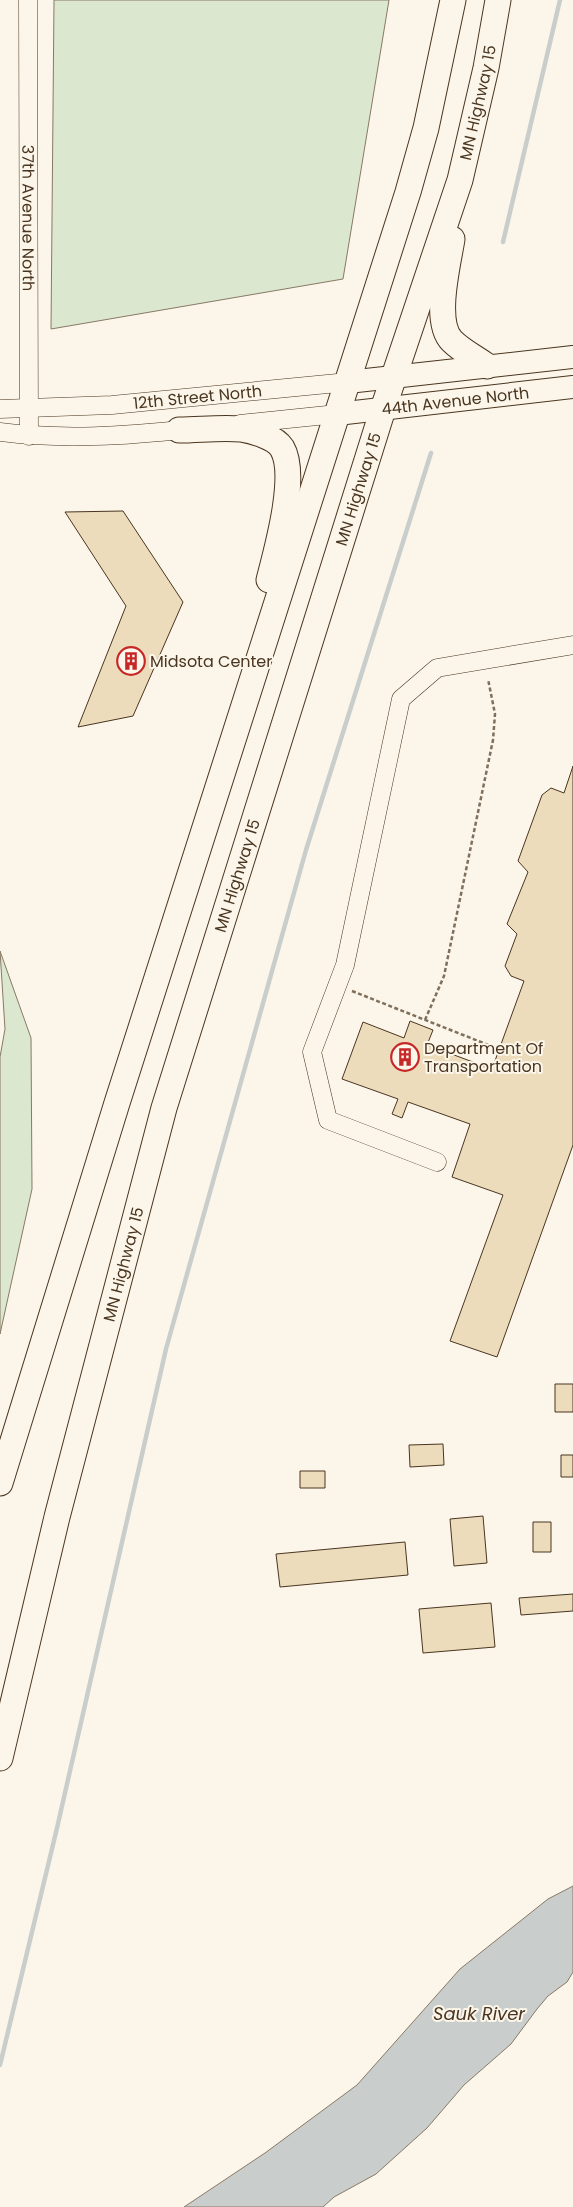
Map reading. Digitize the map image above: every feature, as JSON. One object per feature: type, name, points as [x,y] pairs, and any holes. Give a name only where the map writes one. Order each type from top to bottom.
[{"type":"highway","points":[[0,1483],[120,1093],[348,382],[426,128],[453,0]]},
{"type":"highway","name":"MN Highway 15","points":[[0,1758],[56,1517],[164,1108],[383,408],[460,180],[486,68],[498,0]]},
{"type":"highway","points":[[460,180],[443,319],[446,333],[452,342],[487,366]]},
{"type":"highway","points":[[179,430],[241,430],[259,434],[281,446],[286,457],[289,475],[272,567],[219,785]]},
{"type":"main road","name":"44th Avenue North","points":[[395,376],[573,357]]},
{"type":"main road","name":"12th Street North","points":[[348,382],[395,376]]},
{"type":"main road","name":"44th Avenue North","points":[[337,414],[573,388]]},
{"type":"street","name":"37th Avenue North","points":[[28,0],[29,436]]},
{"type":"street","name":"12th Street North","points":[[0,409],[112,405],[348,382]]},
{"type":"street","name":"12th Street North","points":[[0,432],[29,436],[94,436],[179,430],[337,414]]},
{"type":"street","points":[[437,1162],[328,1120],[312,1052],[346,962],[401,700],[437,668],[573,645]]},
{"type":"path","points":[[425,1020],[444,976],[493,740],[495,714],[488,679]]},
{"type":"path","points":[[339,980],[354,991],[496,1048]]},
{"type":"green space","points":[[54,0],[389,0],[343,279],[51,329]]},
{"type":"green space","points":[[0,951],[31,1038],[32,1189],[0,1334],[0,1057],[5,1029]]},
{"type":"water","name":"Sauk River","points":[[573,1886],[573,1972],[567,1982],[548,1996],[511,2044],[464,2085],[427,2128],[376,2174],[334,2197],[323,2207],[184,2207],[265,2153],[357,2085],[460,1969],[548,1899]]},
{"type":"building","name":"Midsota Center","points":[[123,511],[183,602],[133,716],[78,727],[126,606],[65,512]]},
{"type":"building","name":"Department Of Transportation","points":[[573,766],[573,1145],[497,1357],[450,1341],[503,1195],[452,1177],[470,1124],[408,1102],[402,1118],[392,1114],[398,1099],[342,1079],[363,1022],[404,1038],[410,1021],[433,1030],[427,1045],[492,1069],[524,981],[511,976],[505,966],[517,934],[507,924],[528,872],[518,861],[542,795],[551,788],[564,793]]},
{"type":"building","points":[[555,1384],[573,1384],[573,1412],[555,1412]]},
{"type":"building","points":[[443,1444],[444,1465],[410,1467],[409,1445]]},
{"type":"building","points":[[561,1455],[573,1455],[573,1477],[561,1477]]},
{"type":"building","points":[[300,1471],[325,1471],[325,1488],[300,1488]]},
{"type":"building","points":[[483,1516],[487,1563],[454,1566],[450,1519]]},
{"type":"building","points":[[533,1522],[551,1522],[551,1552],[533,1552]]},
{"type":"building","points":[[405,1542],[408,1575],[280,1587],[276,1554]]},
{"type":"building","points":[[573,1594],[573,1611],[521,1615],[519,1598]]},
{"type":"building","points":[[491,1603],[495,1647],[423,1653],[419,1609]]},
{"type":"waterway","points":[[503,242],[560,0]]},
{"type":"waterway","points":[[0,2065],[57,1828],[166,1349],[306,850],[431,453]]},
{"type":"place","name":"Midsota Center","points":[[131,661]]},
{"type":"place","name":"Department Of Transportation","points":[[405,1057]]}]
